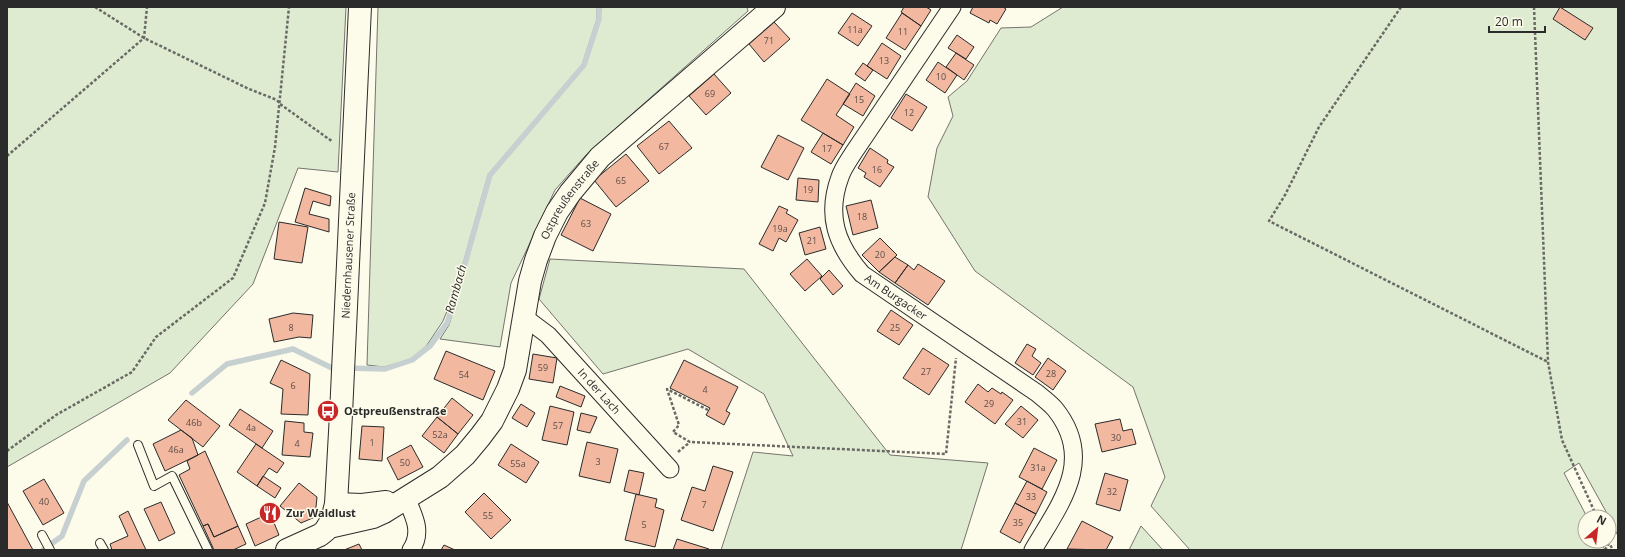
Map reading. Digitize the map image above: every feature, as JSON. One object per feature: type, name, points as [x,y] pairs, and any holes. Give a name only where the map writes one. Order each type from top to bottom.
[{"type":"street","name":"Niedernhausener Straße","points":[[336,504],[360,7]]},
{"type":"street","name":"Ostpreußenstraße","points":[[287,550],[320,535],[329,527],[372,517],[384,512],[430,484],[455,465],[480,438],[492,421],[508,389],[515,370],[530,281],[545,236],[561,206],[584,174],[600,157],[774,7]]},
{"type":"street","name":"Am Burgacker","points":[[952,7],[850,158],[840,176],[834,197],[834,218],[838,237],[848,258],[862,274],[1037,393],[1054,408],[1066,424],[1070,435],[1075,460],[1072,477],[1064,495],[1033,550]]},
{"type":"street","name":"In der Lach","points":[[524,317],[548,335],[670,470]]},
{"type":"street","name":"Ostpreußenstraße","points":[[336,504],[362,505],[406,498]]},
{"type":"street","points":[[406,498],[417,524],[417,536],[411,550]]},
{"type":"street","points":[[329,527],[336,504]]},
{"type":"lane","points":[[138,445],[154,486],[172,476],[208,550]]},
{"type":"lane","points":[[42,535],[48,547]]},
{"type":"path","points":[[95,7],[144,38],[249,89],[277,100],[280,104],[353,156]]},
{"type":"path","points":[[7,156],[144,38],[147,7]]},
{"type":"path","points":[[7,451],[56,415],[132,372],[156,337],[233,278],[265,203],[275,147],[289,7]]},
{"type":"path","points":[[1402,7],[1319,127],[1285,195],[1269,221],[1548,362]]},
{"type":"path","points":[[1534,7],[1548,362],[1562,440],[1593,509]]},
{"type":"path","points":[[708,410],[667,389],[679,425],[673,432],[690,442],[946,454],[958,340]]},
{"type":"green space","points":[[7,7],[346,7],[338,172],[298,168],[253,284],[170,373],[7,467]]},
{"type":"green space","points":[[378,7],[597,7],[597,19],[582,65],[488,175],[455,292],[443,321],[427,345],[412,359],[384,367],[367,365]]},
{"type":"green space","points":[[601,7],[747,7],[748,11],[586,155],[555,190],[511,283],[500,347],[440,339],[449,325],[491,176],[585,66],[600,20]]},
{"type":"green space","points":[[1063,7],[1618,7],[1618,536],[1617,509],[1605,509],[1579,463],[1564,473],[1583,509],[1577,509],[1577,549],[1605,550],[1190,550],[1151,506],[1165,477],[1133,387],[975,271],[928,197],[937,148],[953,116],[948,97],[967,81],[1001,28],[1031,27]]},
{"type":"green space","points":[[550,259],[744,269],[890,455],[988,463],[961,550],[721,550],[753,452],[793,456],[764,394],[688,349],[603,374],[539,299]]},
{"type":"green space","points":[[1141,526],[1163,550],[1129,550]]},
{"type":"building","points":[[904,7],[926,7],[931,10],[921,26],[901,12]]},
{"type":"building","points":[[973,7],[1003,7],[1006,9],[997,24],[990,20],[989,23],[970,13]]},
{"type":"building","points":[[1560,7],[1593,28],[1585,40],[1553,19]]},
{"type":"building","points":[[852,13],[872,26],[858,46],[838,33]]},
{"type":"building","points":[[902,13],[921,26],[905,50],[886,38]]},
{"type":"building","points":[[774,22],[790,39],[764,62],[749,44]]},
{"type":"building","points":[[957,35],[974,47],[966,59],[948,48]]},
{"type":"building","points":[[882,43],[901,56],[887,79],[867,66]]},
{"type":"building","points":[[956,53],[974,65],[964,80],[946,67]]},
{"type":"building","points":[[938,62],[957,75],[945,93],[926,80]]},
{"type":"building","points":[[863,63],[873,70],[865,81],[855,74]]},
{"type":"building","points":[[714,74],[731,93],[706,115],[689,96]]},
{"type":"building","points":[[827,79],[850,94],[836,115],[854,127],[843,145],[801,120]]},
{"type":"building","points":[[856,83],[875,96],[863,116],[843,104]]},
{"type":"building","points":[[906,94],[927,107],[912,131],[891,118]]},
{"type":"building","points":[[669,121],[692,148],[659,174],[637,146]]},
{"type":"building","points":[[823,133],[843,145],[831,164],[811,152]]},
{"type":"building","points":[[778,135],[804,148],[788,180],[761,167]]},
{"type":"building","points":[[870,148],[888,160],[887,163],[894,167],[880,187],[864,177],[866,173],[858,168]]},
{"type":"building","points":[[626,154],[649,181],[616,207],[594,180]]},
{"type":"building","points":[[798,178],[819,180],[818,202],[796,200]]},
{"type":"building","points":[[305,188],[331,196],[330,206],[313,201],[309,214],[329,219],[329,232],[295,222]]},
{"type":"building","points":[[580,198],[611,214],[593,251],[561,235]]},
{"type":"building","points":[[871,200],[878,228],[853,235],[846,206]]},
{"type":"building","points":[[779,206],[788,210],[786,213],[798,220],[786,242],[779,238],[773,251],[759,244]]},
{"type":"building","points":[[279,222],[308,227],[302,263],[274,259]]},
{"type":"building","points":[[820,227],[826,249],[805,255],[799,233]]},
{"type":"building","points":[[880,238],[897,255],[879,272],[862,255]]},
{"type":"building","points":[[895,257],[908,265],[895,283],[879,272]]},
{"type":"building","points":[[807,259],[822,276],[805,291],[790,274]]},
{"type":"building","points":[[918,264],[945,281],[928,305],[895,283],[908,265],[914,270]]},
{"type":"building","points":[[829,270],[843,286],[833,295],[820,279]]},
{"type":"building","points":[[891,310],[913,325],[899,345],[877,331]]},
{"type":"building","points":[[293,313],[313,315],[311,338],[299,337],[274,342],[269,319]]},
{"type":"building","points":[[1027,344],[1036,349],[1032,356],[1041,363],[1033,375],[1015,363]]},
{"type":"building","points":[[923,348],[949,365],[929,395],[903,378]]},
{"type":"building","points":[[446,351],[495,371],[483,400],[434,379]]},
{"type":"building","points":[[533,354],[557,358],[553,383],[529,379]]},
{"type":"building","points":[[1048,358],[1066,371],[1053,390],[1035,377]]},
{"type":"building","points":[[281,360],[310,374],[308,415],[281,414],[283,389],[270,383]]},
{"type":"building","points":[[684,360],[738,387],[726,411],[730,413],[724,425],[706,415],[710,408],[670,388]]},
{"type":"building","points":[[978,384],[988,392],[992,388],[1001,394],[1002,392],[1013,400],[995,424],[965,402]]},
{"type":"building","points":[[560,386],[585,396],[581,407],[556,397]]},
{"type":"building","points":[[452,398],[473,415],[458,434],[437,417]]},
{"type":"building","points":[[186,400],[220,426],[203,447],[168,420]]},
{"type":"building","points":[[521,404],[535,413],[527,427],[512,418]]},
{"type":"building","points":[[550,406],[574,412],[567,445],[542,440]]},
{"type":"building","points":[[1021,406],[1038,420],[1023,438],[1005,424]]},
{"type":"building","points":[[240,409],[273,431],[262,448],[229,425]]},
{"type":"building","points":[[581,413],[597,417],[590,433],[577,430]]},
{"type":"building","points":[[437,417],[458,434],[444,453],[422,436]]},
{"type":"building","points":[[1120,419],[1123,431],[1132,429],[1136,444],[1102,452],[1095,424]]},
{"type":"building","points":[[285,421],[304,423],[304,432],[313,433],[310,457],[282,455]]},
{"type":"building","points":[[362,426],[384,427],[382,461],[359,459]]},
{"type":"building","points":[[181,430],[192,438],[198,455],[165,471],[153,444]]},
{"type":"building","points":[[587,442],[618,449],[610,483],[579,476]]},
{"type":"building","points":[[256,444],[284,463],[277,473],[269,468],[257,486],[237,472]]},
{"type":"building","points":[[511,444],[539,462],[526,483],[498,465]]},
{"type":"building","points":[[411,445],[423,467],[398,480],[387,458]]},
{"type":"building","points":[[1034,448],[1057,460],[1042,489],[1019,477]]},
{"type":"building","points":[[205,451],[238,526],[214,537],[208,524],[203,526],[179,475],[190,469],[187,461]]},
{"type":"building","points":[[713,466],[733,472],[713,531],[681,520],[692,487],[705,491]]},
{"type":"building","points":[[629,470],[644,473],[639,495],[624,491]]},
{"type":"building","points":[[1105,473],[1128,480],[1120,511],[1096,504]]},
{"type":"building","points":[[263,476],[281,488],[275,498],[257,486]]},
{"type":"building","points":[[44,479],[64,513],[43,525],[23,491]]},
{"type":"building","points":[[1027,481],[1047,492],[1036,514],[1015,503]]},
{"type":"building","points":[[299,483],[317,497],[315,517],[301,523],[280,506]]},
{"type":"building","points":[[484,493],[511,520],[491,539],[465,512]]},
{"type":"building","points":[[636,494],[657,499],[655,507],[664,510],[655,547],[625,540]]},
{"type":"building","points":[[7,502],[33,550],[7,550]]},
{"type":"building","points":[[161,502],[175,533],[159,541],[144,509]]},
{"type":"building","points":[[1015,503],[1036,514],[1020,543],[1000,532]]},
{"type":"building","points":[[128,511],[146,550],[112,550],[110,544],[128,536],[119,516]]},
{"type":"building","points":[[270,513],[279,535],[255,546],[246,524]]},
{"type":"building","points":[[1082,521],[1113,537],[1106,550],[1067,549]]},
{"type":"building","points":[[208,524],[214,537],[238,526],[246,544],[233,550],[214,550],[203,526]]},
{"type":"building","points":[[677,539],[709,549],[709,550],[673,550]]},
{"type":"building","points":[[359,544],[362,550],[344,550]]},
{"type":"building","points":[[444,545],[455,550],[441,550]]},
{"type":"waterway","name":"Rambach","points":[[346,368],[385,369],[412,360],[430,346],[447,323],[490,175],[584,65],[599,19],[599,7]]},
{"type":"waterway","name":"Rambach","points":[[192,393],[227,364],[293,349],[332,368],[338,368]]},
{"type":"waterway","name":"Rambach","points":[[43,550],[62,536],[84,481],[127,440]]},
{"type":"place","name":"Ostpreußenstraße","points":[[328,411]]},
{"type":"place","name":"Zur Waldlust","points":[[270,513]]}]
